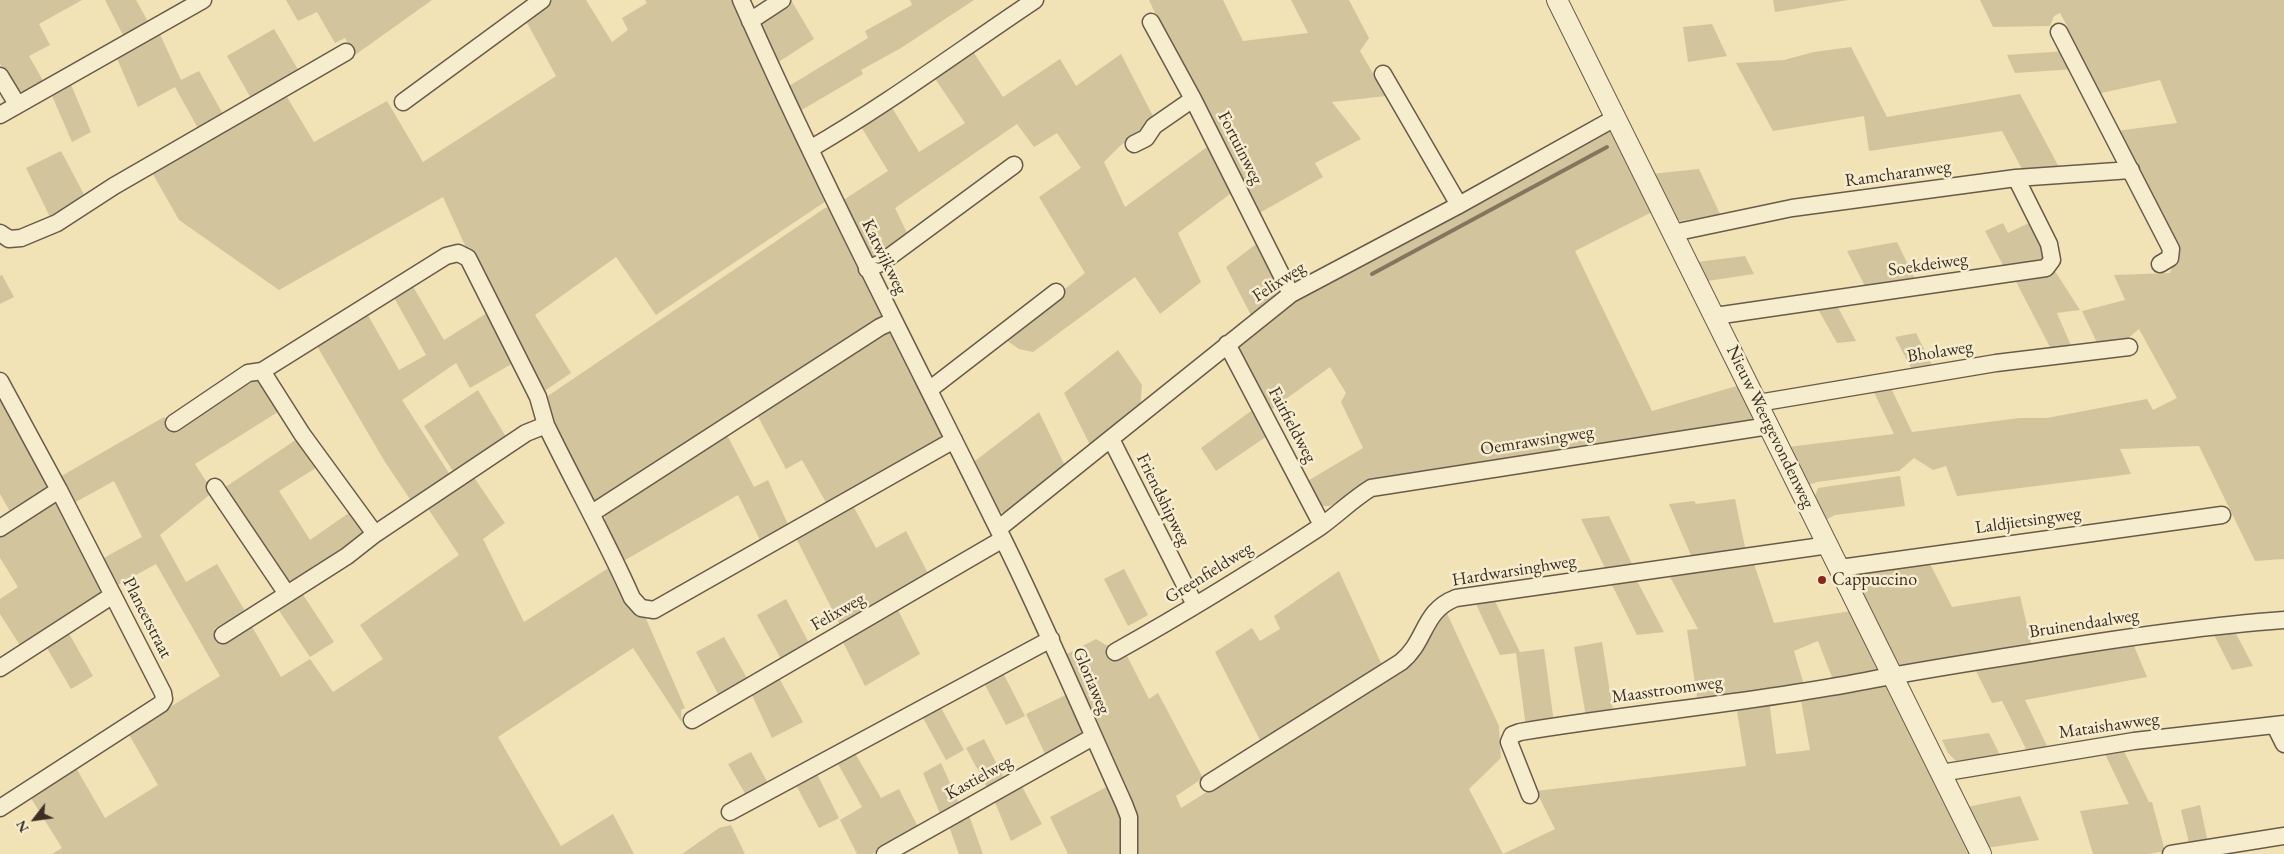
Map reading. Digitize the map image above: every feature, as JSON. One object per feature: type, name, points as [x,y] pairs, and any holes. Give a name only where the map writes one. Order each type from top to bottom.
[{"type":"street","points":[[0,115],[203,0]]},
{"type":"street","points":[[403,102],[542,0]]},
{"type":"street","name":"Katwijkweg","points":[[741,0],[867,269],[1001,534]]},
{"type":"street","points":[[750,21],[782,0]]},
{"type":"street","points":[[810,149],[911,85],[1034,0]]},
{"type":"street","name":"Nieuw Weergevondenweg","points":[[1557,0],[1981,854]]},
{"type":"street","name":"Fortuinweg","points":[[1151,22],[1193,99],[1291,294]]},
{"type":"street","points":[[2059,32],[2171,249],[2170,258],[2160,264]]},
{"type":"street","points":[[0,233],[9,239],[21,238],[57,223],[114,186],[346,52]]},
{"type":"street","points":[[1383,74],[1459,205]]},
{"type":"street","points":[[0,76],[17,104]]},
{"type":"street","points":[[1134,144],[1146,138],[1154,126],[1193,99]]},
{"type":"street","name":"Felixweg","points":[[692,720],[1001,534],[1111,439],[1291,294],[1459,205],[1615,118]]},
{"type":"street","points":[[867,269],[880,263],[1014,165]]},
{"type":"street","name":"Ramcharanweg","points":[[1673,233],[1792,208],[2016,178],[2131,170]]},
{"type":"street","name":"Soekdeiweg","points":[[1715,316],[2046,268],[2052,260],[2049,244],[2016,178]]},
{"type":"street","points":[[174,423],[248,373],[262,371],[446,256],[458,252],[468,258],[538,397],[546,425],[571,477],[592,513],[632,598],[641,608],[654,610],[954,440]]},
{"type":"street","points":[[929,390],[1056,292]]},
{"type":"street","points":[[592,513],[872,332],[894,321]]},
{"type":"street","name":"Fairfieldweg","points":[[1227,344],[1322,525]]},
{"type":"street","name":"Bholaweg","points":[[1758,403],[1996,363],[2129,347]]},
{"type":"street","points":[[262,371],[302,434],[375,534]]},
{"type":"street","name":"Planeetstraat","points":[[0,808],[161,704],[164,699],[163,693],[59,490],[1,386]]},
{"type":"street","points":[[222,634],[347,556],[375,534],[526,433],[546,425]]},
{"type":"street","name":"Oemrawsingweg","points":[[1322,525],[1358,496],[1372,488],[1769,426]]},
{"type":"street","name":"Friendshipweg","points":[[1111,439],[1195,605]]},
{"type":"street","points":[[216,487],[287,594]]},
{"type":"street","points":[[0,528],[59,490]]},
{"type":"street","name":"Laldjietsingweg","points":[[1840,568],[2222,515]]},
{"type":"street","name":"Greenfieldweg","points":[[1115,652],[1182,614],[1322,525]]},
{"type":"street","name":"Gloriaweg","points":[[1001,534],[1051,639],[1129,818],[1129,854]]},
{"type":"street","name":"Hardwarsinghweg","points":[[1209,783],[1401,662],[1410,654],[1436,609],[1444,602],[1456,598],[1829,545]]},
{"type":"street","points":[[0,668],[112,595]]},
{"type":"street","name":"Bruinendaalweg","points":[[1892,674],[2125,637],[2284,620]]},
{"type":"street","points":[[730,812],[1051,639]]},
{"type":"street","name":"Maasstroomweg","points":[[1530,795],[1510,746],[1509,739],[1514,734],[1606,718],[1792,693],[1892,674]]},
{"type":"street","points":[[2280,725],[2284,744]]},
{"type":"street","name":"Mataishawweg","points":[[1941,773],[2134,741],[2280,725]]},
{"type":"street","name":"Kastielweg","points":[[885,854],[1093,737]]},
{"type":"street","points":[[2171,854],[2206,851],[2284,836]]},
{"type":"shaded area","points":[[0,0],[82,0],[39,24],[50,45],[29,56],[45,84],[25,93],[16,88],[14,82],[0,64]]},
{"type":"shaded area","points":[[105,0],[136,0],[150,25],[125,39]]},
{"type":"shaded area","points":[[286,0],[432,0],[355,55],[345,38],[335,43],[317,12],[298,21]]},
{"type":"shaded area","points":[[553,0],[586,0],[612,42],[628,30],[622,18],[647,3],[645,0],[735,0],[826,201],[656,315],[616,257],[535,315],[571,373],[540,394],[484,287],[443,197],[279,290],[179,220],[150,169],[284,92],[314,142],[387,101],[423,162],[556,76],[525,19]]},
{"type":"shaded area","points":[[791,0],[814,39],[777,63],[759,27],[761,19]]},
{"type":"shaded area","points":[[910,0],[974,0],[901,48],[861,70],[863,74],[800,111],[789,86],[868,38],[865,31],[912,5]]},
{"type":"shaded area","points":[[1149,0],[1223,0],[1243,41],[1308,33],[1291,0],[1349,0],[1369,38],[1360,51],[1386,96],[1332,102],[1361,139],[1315,163],[1323,177],[1256,215],[1177,62]]},
{"type":"shaded area","points":[[1773,0],[1848,0],[1775,12]]},
{"type":"shaded area","points":[[1980,0],[2284,0],[2284,559],[2255,561],[2199,446],[2120,449],[2131,474],[1957,496],[1946,466],[1933,470],[1914,458],[1899,471],[1817,482],[1809,485],[1806,483],[1788,447],[1894,434],[1870,384],[1888,382],[1912,432],[2019,418],[2047,418],[2147,399],[2153,410],[2177,398],[2139,329],[2121,344],[2099,347],[2082,311],[2125,300],[2114,275],[2170,273],[2177,252],[2116,131],[2177,123],[2160,80],[2097,94],[2062,29],[2067,26],[2060,13],[2054,16],[2050,26],[1993,27]]},
{"type":"shaded area","points":[[1712,24],[1727,56],[1688,62],[1683,27]]},
{"type":"shaded area","points":[[274,29],[300,73],[252,100],[227,56]]},
{"type":"shaded area","points":[[158,30],[181,80],[199,71],[224,116],[199,130],[175,87],[138,107],[115,54]]},
{"type":"shaded area","points":[[1851,47],[1887,117],[2020,94],[2061,171],[2024,173],[2002,131],[1869,151],[1864,116],[1773,131],[1736,63],[1784,60],[1814,52]]},
{"type":"shaded area","points":[[972,50],[1003,97],[1060,59],[1076,86],[1121,54],[1155,120],[1120,146],[1104,162],[1125,207],[1211,144],[1234,191],[1178,233],[1201,282],[1160,314],[1135,277],[1033,352],[1019,349],[1003,338],[1085,273],[1039,197],[1081,168],[1057,133],[1034,147],[1017,124],[895,208],[908,235],[872,263],[842,201],[888,171],[860,125],[891,106],[919,152],[965,123],[934,77]]},
{"type":"shaded area","points":[[2066,51],[2075,69],[2015,73],[2007,55]]},
{"type":"shaded area","points":[[69,80],[91,132],[72,142],[50,91]]},
{"type":"shaded area","points":[[1605,130],[1611,131],[1654,211],[1575,251],[1652,411],[1740,385],[1752,410],[1752,422],[1378,481],[1330,506],[1320,506],[1306,482],[1363,448],[1341,402],[1346,393],[1330,367],[1268,412],[1236,346],[1288,301]]},
{"type":"shaded area","points":[[61,151],[87,200],[51,219],[26,168]]},
{"type":"shaded area","points":[[1699,169],[1720,214],[1681,221],[1675,218],[1651,174]]},
{"type":"shaded area","points":[[830,207],[884,316],[880,322],[596,502],[591,499],[542,400],[825,208]]},
{"type":"shaded area","points":[[2033,221],[2046,261],[2005,269],[1985,231],[2003,223],[2008,233]]},
{"type":"shaded area","points":[[1260,241],[1283,290],[1252,317],[1226,267]]},
{"type":"shaded area","points":[[1897,242],[1916,281],[1866,288],[1847,251]]},
{"type":"shaded area","points":[[1745,256],[1754,274],[1707,281],[1697,262]]},
{"type":"shaded area","points":[[2053,268],[2080,310],[2057,313],[2072,348],[2052,351],[2013,276]]},
{"type":"shaded area","points":[[2,275],[14,297],[0,304],[0,276]]},
{"type":"shaded area","points":[[411,283],[444,340],[490,311],[515,362],[470,388],[456,363],[402,400],[452,478],[414,505],[385,462],[314,341],[365,310],[399,370],[426,355],[392,294]]},
{"type":"shaded area","points":[[1834,300],[1856,341],[1837,343],[1814,302]]},
{"type":"shaded area","points":[[891,329],[943,438],[828,506],[802,460],[786,469],[755,411]]},
{"type":"shaded area","points":[[1916,333],[1933,367],[1912,370],[1895,337]]},
{"type":"shaded area","points":[[1118,350],[1142,385],[1140,409],[1092,449],[1064,393]]},
{"type":"shaded area","points":[[260,375],[281,410],[195,464],[213,492],[160,535],[186,582],[217,564],[245,611],[214,629],[221,641],[250,623],[281,677],[310,659],[333,692],[383,659],[360,625],[459,555],[425,504],[471,473],[505,523],[483,539],[524,622],[613,565],[643,612],[685,708],[681,710],[682,723],[633,648],[498,737],[561,846],[613,814],[634,854],[52,854],[62,848],[29,795],[75,766],[105,818],[158,785],[128,733],[220,676],[156,564],[114,587],[100,560],[142,537],[114,481],[72,504],[58,478],[164,417],[172,429],[247,376]]},
{"type":"shaded area","points":[[478,390],[509,442],[454,473],[424,426]]},
{"type":"shaded area","points":[[0,398],[50,487],[12,515],[0,494]]},
{"type":"shaded area","points":[[1255,408],[1270,434],[1216,471],[1201,448]]},
{"type":"shaded area","points":[[1039,412],[1066,468],[1007,513],[998,512],[971,464]]},
{"type":"shaded area","points":[[725,431],[754,487],[768,480],[790,529],[762,544],[738,495],[620,563],[604,523],[606,510]]},
{"type":"shaded area","points":[[300,437],[319,466],[279,491],[310,540],[353,510],[369,531],[290,588],[224,488]]},
{"type":"shaded area","points":[[1900,476],[1905,506],[1835,515],[1824,521],[1815,496],[1818,488]]},
{"type":"shaded area","points":[[1735,499],[1746,552],[1693,560],[1669,504],[1694,501],[1696,504]]},
{"type":"shaded area","points":[[58,501],[102,591],[101,596],[21,647],[0,614],[0,599],[18,587],[0,558],[0,534],[49,502]]},
{"type":"shaded area","points":[[851,502],[876,548],[906,531],[930,577],[841,627],[794,534]]},
{"type":"shaded area","points":[[1609,516],[1634,568],[1607,572],[1581,519]]},
{"type":"shaded area","points":[[1927,558],[1952,607],[2020,596],[2032,646],[1903,666],[1898,665],[1854,580],[1853,572]]},
{"type":"shaded area","points":[[1753,561],[1774,623],[1851,611],[1881,669],[1862,676],[1833,680],[1818,641],[1794,651],[1804,685],[1697,697],[1687,630],[1698,629],[1669,575]]},
{"type":"shaded area","points":[[1124,569],[1148,615],[1128,626],[1104,579]]},
{"type":"shaded area","points":[[1339,571],[1382,665],[1261,742],[1215,652],[1252,628],[1260,641],[1280,629],[1274,616]]},
{"type":"shaded area","points":[[1636,579],[1664,632],[1637,635],[1610,581]]},
{"type":"shaded area","points":[[300,590],[334,642],[310,657],[276,606]]},
{"type":"shaded area","points":[[1493,597],[1520,652],[1544,649],[1554,723],[1526,727],[1516,653],[1500,655],[1474,600]]},
{"type":"shaded area","points":[[786,599],[810,645],[782,661],[757,615]]},
{"type":"shaded area","points":[[896,606],[920,654],[865,686],[841,638]]},
{"type":"shaded area","points":[[1444,607],[1499,726],[1501,758],[1469,789],[1503,854],[1135,854],[1063,656],[1096,639],[1106,645],[1124,650],[1149,699],[1158,693],[1203,778],[1176,796],[1181,808],[1394,675]]},
{"type":"shaded area","points":[[2233,628],[2253,666],[2232,670],[2212,631]]},
{"type":"shaded area","points":[[67,630],[93,676],[71,689],[44,643]]},
{"type":"shaded area","points":[[724,637],[748,680],[719,696],[696,652]]},
{"type":"shaded area","points":[[2132,641],[2147,677],[2025,700],[2048,748],[2027,751],[2002,701],[1992,703],[1972,663]]},
{"type":"shaded area","points":[[1602,642],[1613,711],[1586,717],[1574,647]]},
{"type":"shaded area","points":[[1001,669],[1025,716],[1006,725],[982,679]]},
{"type":"shaded area","points":[[778,676],[803,722],[772,738],[750,691]]},
{"type":"shaded area","points":[[1885,679],[1972,854],[1503,854],[1555,829],[1536,791],[1746,766],[1736,705],[1769,700],[1776,754],[1810,750],[1800,695]]},
{"type":"shaded area","points":[[1070,693],[1086,734],[1046,756],[1026,714]]},
{"type":"shaded area","points":[[940,706],[964,750],[946,760],[922,716]]},
{"type":"shaded area","points":[[1989,733],[2001,757],[1956,761],[1948,753],[1942,740]]},
{"type":"shaded area","points":[[984,739],[1004,778],[987,787],[966,748]]},
{"type":"shaded area","points":[[2123,749],[2149,802],[2152,802],[2165,851],[2148,854],[2093,854],[2080,811],[2129,804],[2104,752]]},
{"type":"shaded area","points":[[751,752],[769,785],[747,797],[728,764]]},
{"type":"shaded area","points":[[855,753],[881,798],[899,789],[919,829],[872,854],[857,854],[840,820],[862,807],[838,764]]},
{"type":"shaded area","points":[[941,763],[960,805],[941,816],[923,773]]},
{"type":"shaded area","points":[[817,774],[839,818],[819,828],[796,785]]},
{"type":"shaded area","points":[[1019,781],[1042,824],[1011,841],[992,795]]},
{"type":"shaded area","points":[[1112,784],[1126,815],[1125,854],[1068,854],[1050,817]]},
{"type":"shaded area","points":[[2020,796],[2039,840],[1986,848],[1967,807]]},
{"type":"shaded area","points":[[2200,805],[2208,843],[2190,847],[2181,810]]},
{"type":"shaded area","points":[[967,810],[983,854],[959,854],[947,821]]},
{"type":"shaded area","points":[[731,825],[745,854],[682,854],[719,828]]},
{"type":"waterway","points":[[1372,274],[1607,147]]},
{"type":"place","name":"Cappuccino","points":[[1822,580]]}]
